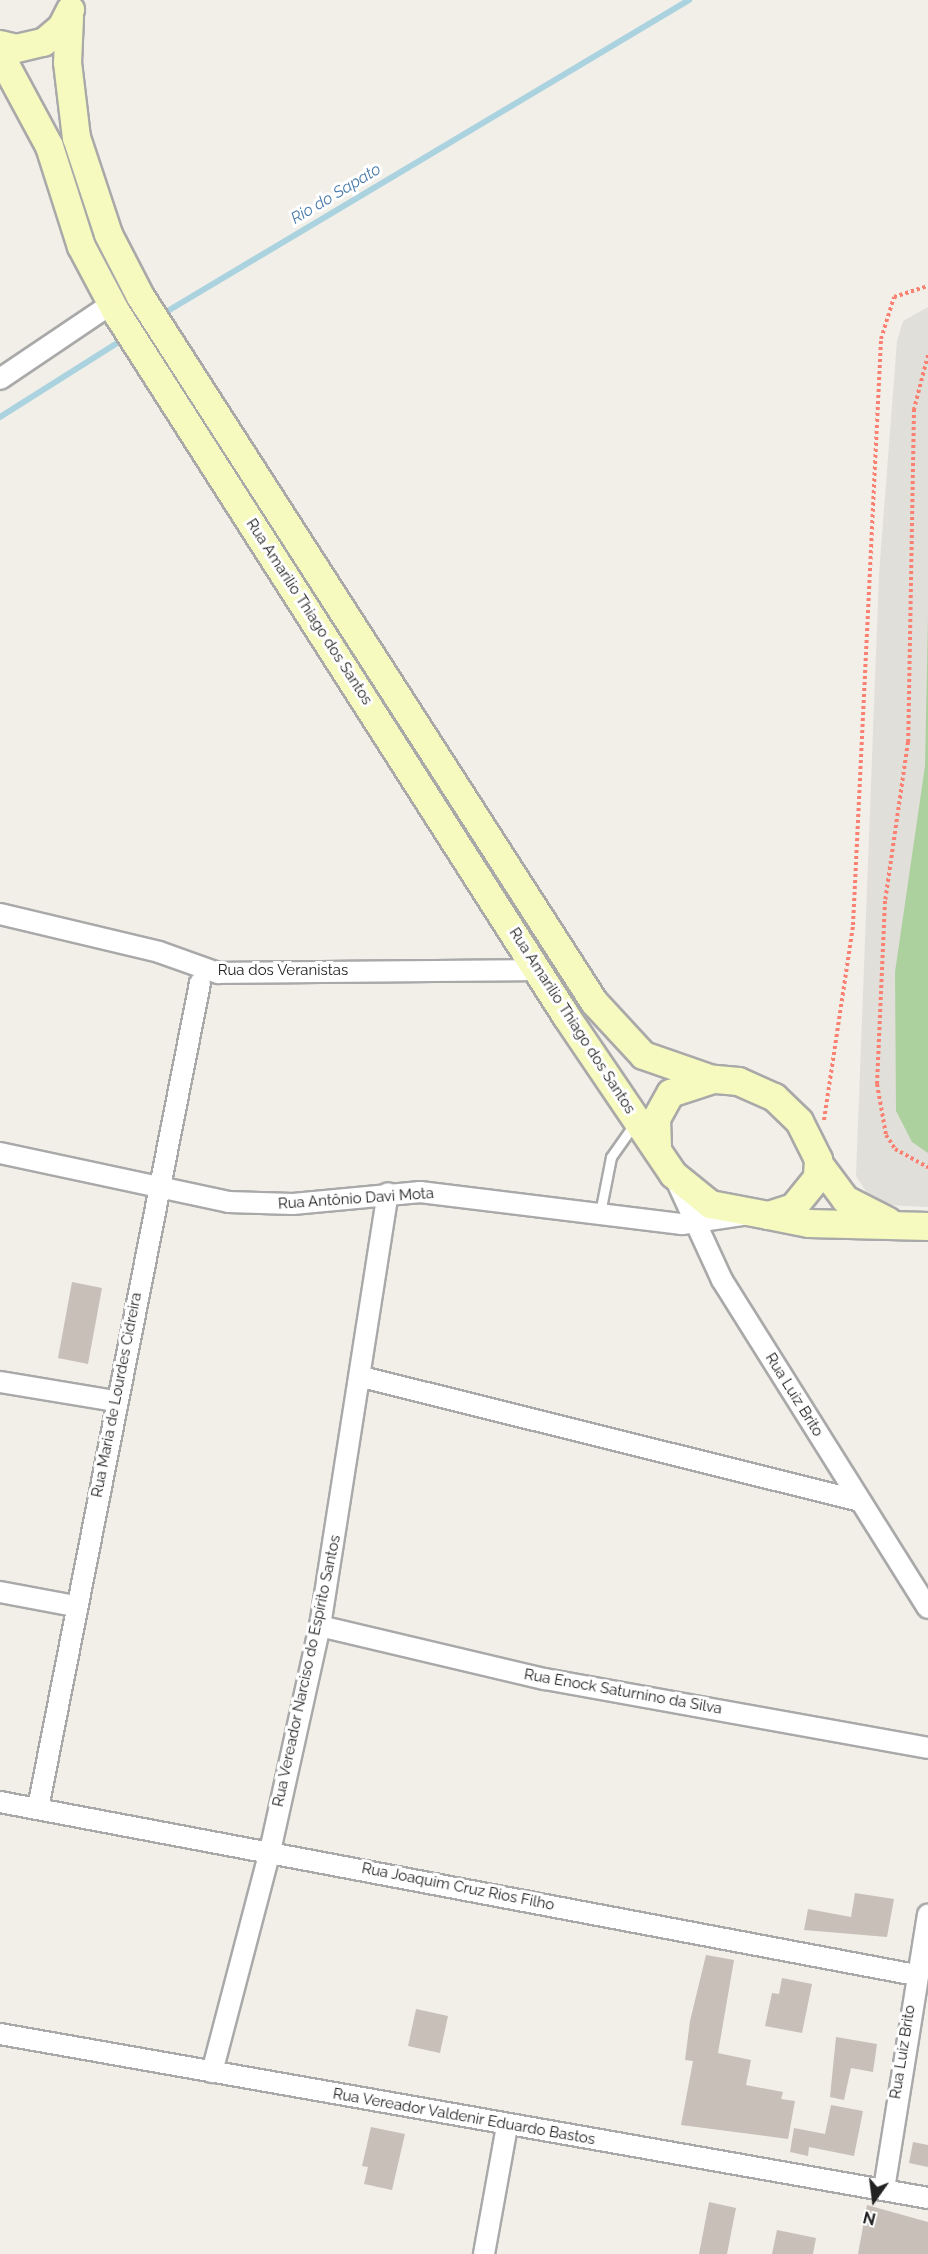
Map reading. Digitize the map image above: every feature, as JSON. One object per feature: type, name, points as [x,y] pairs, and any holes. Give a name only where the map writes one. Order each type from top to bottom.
[{"type":"main road","points":[[0,44],[30,48],[70,8]]},
{"type":"main road","name":"Rua Amarilio Thiago dos Santos","points":[[70,8],[67,62],[76,137],[108,234],[140,296],[594,1002],[625,1040],[671,1069],[713,1079]]},
{"type":"main road","name":"Rua Amarilio Thiago dos Santos","points":[[0,55],[49,146],[81,246],[114,308],[538,970],[657,1150]]},
{"type":"main road","points":[[637,1120],[644,1099],[671,1069]]},
{"type":"main road","points":[[900,1225],[845,1199],[818,1162],[787,1107],[758,1088],[713,1079],[681,1087],[661,1105],[657,1150],[673,1174],[710,1203],[808,1223],[928,1226]]},
{"type":"main road","points":[[759,1214],[804,1199],[818,1162]]},
{"type":"street","points":[[0,379],[114,308]]},
{"type":"street","name":"Rua dos Veranistas","points":[[0,914],[159,952],[219,973],[538,970]]},
{"type":"street","name":"Rua Maria de Lourdes Cidreira","points":[[38,1808],[115,1401],[160,1190],[200,983]]},
{"type":"street","name":"Rua Antônio Davi Mota","points":[[0,1153],[160,1190],[262,1204],[388,1193],[457,1194],[698,1224],[759,1214]]},
{"type":"street","name":"Rua Luiz Brito","points":[[673,1174],[722,1280],[928,1608]]},
{"type":"street","name":"Rua Vereador Narciso do Espírito Santos","points":[[212,2072],[270,1851],[320,1626],[362,1377],[388,1193]]},
{"type":"street","points":[[362,1377],[860,1501]]},
{"type":"street","points":[[0,1382],[115,1401]]},
{"type":"street","points":[[0,1592],[75,1606]]},
{"type":"street","name":"Rua Enock Saturnino da Silva","points":[[320,1626],[545,1679],[928,1748]]},
{"type":"street","name":"Rua Joaquim Cruz Rios Filho","points":[[0,1802],[270,1851],[916,1975]]},
{"type":"street","name":"Rua Luiz Brito","points":[[884,2189],[916,1975],[928,1915]]},
{"type":"street","name":"Rua Vereador Valdenir Eduardo Bastos","points":[[0,2034],[507,2126],[928,2198]]},
{"type":"street","points":[[484,2254],[507,2126]]},
{"type":"lane","points":[[600,1213],[611,1157],[637,1120]]},
{"type":"path","points":[[818,1162],[853,925],[881,339],[894,297],[928,286]]},
{"type":"path","points":[[928,355],[914,409],[908,742],[885,901],[877,1084],[886,1135],[895,1149],[928,1167]]},
{"type":"shaded area","points":[[928,307],[928,1207],[887,1205],[869,1196],[856,1176],[879,574],[897,341],[903,321]]},
{"type":"green space","points":[[928,617],[928,1153],[912,1142],[896,1111],[895,972],[925,766]]},
{"type":"building","points":[[72,1282],[102,1288],[88,1364],[58,1358]]},
{"type":"building","points":[[855,1893],[894,1899],[887,1937],[804,1930],[808,1909],[851,1917]]},
{"type":"building","points":[[706,1955],[734,1960],[718,2053],[751,2060],[746,2085],[783,2092],[781,2099],[795,2101],[788,2139],[681,2125],[693,2061],[685,2060],[690,2021]]},
{"type":"building","points":[[782,1978],[812,1984],[802,2033],[765,2026],[772,1993],[779,1994]]},
{"type":"building","points":[[416,2009],[448,2016],[440,2053],[408,2046]]},
{"type":"building","points":[[836,2037],[877,2044],[873,2072],[851,2068],[844,2100],[830,2097]]},
{"type":"building","points":[[831,2105],[863,2111],[854,2156],[809,2147],[808,2156],[790,2152],[794,2128],[825,2134]]},
{"type":"building","points":[[371,2127],[405,2134],[392,2190],[364,2184],[368,2167],[362,2166]]},
{"type":"building","points":[[913,2142],[928,2145],[928,2167],[909,2163]]},
{"type":"building","points":[[709,2202],[736,2208],[727,2254],[699,2254]]},
{"type":"building","points":[[867,2205],[928,2222],[928,2254],[858,2254]]},
{"type":"building","points":[[777,2230],[816,2238],[813,2254],[772,2254]]},
{"type":"waterway","name":"Rio do Sapato","points":[[161,315],[689,0]]},
{"type":"waterway","name":"Rio do Sapato","points":[[0,417],[125,338]]}]
